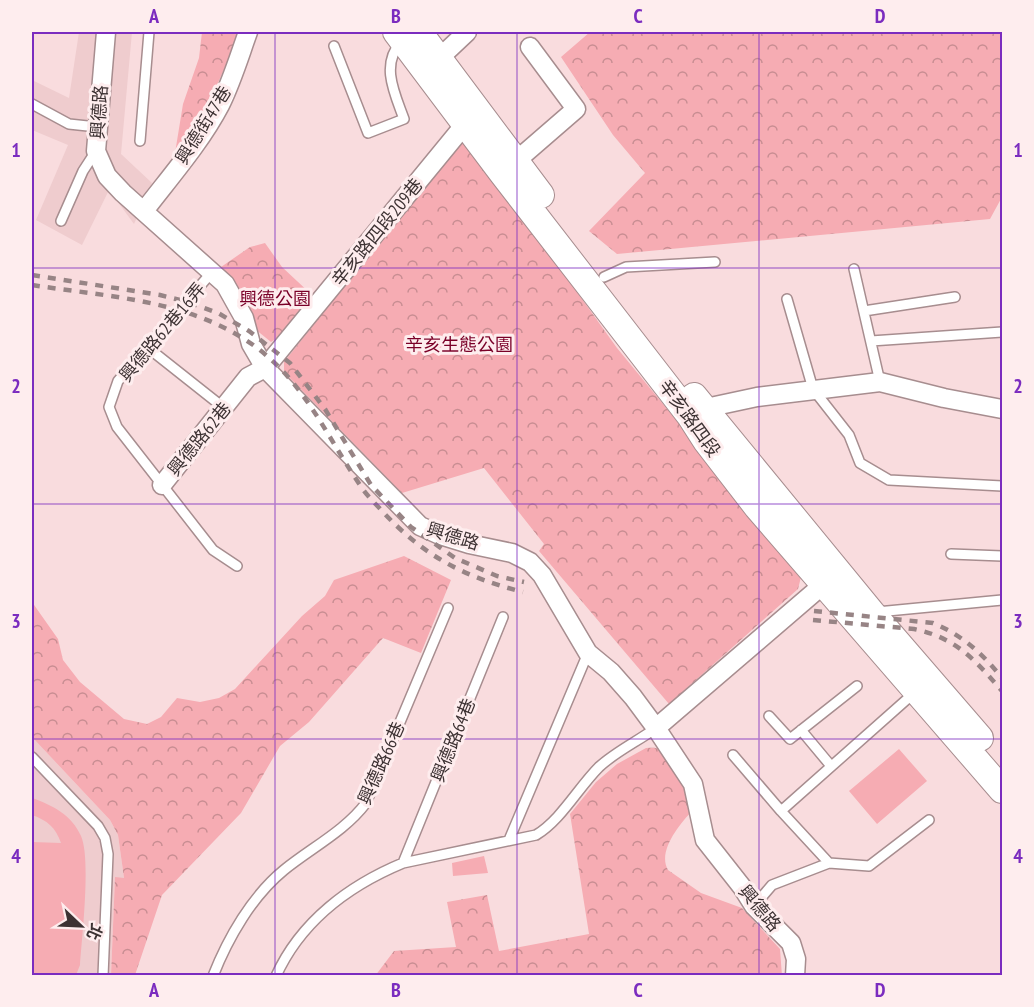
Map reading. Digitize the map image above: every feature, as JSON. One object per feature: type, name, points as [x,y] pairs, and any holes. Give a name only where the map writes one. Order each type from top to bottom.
[{"type":"main road","name":"辛亥路四段","points":[[406,34],[433,65],[698,413]]},
{"type":"main road","name":"辛亥路四段","points":[[433,65],[466,123],[509,167],[604,277],[698,413],[706,441],[757,507],[831,578],[872,613],[1002,764]]},
{"type":"main road","name":"辛亥路四段","points":[[831,578],[915,692],[1002,790]]},
{"type":"street","name":"興德路","points":[[106,32],[96,151],[107,176],[123,193],[213,272],[233,296],[244,318],[251,344],[265,368],[420,526],[469,544],[512,553],[530,562],[542,575],[588,653],[611,672],[633,697],[693,784],[705,840],[754,906],[791,944],[796,959],[795,975]]},
{"type":"street","name":"興德街47巷","points":[[144,211],[200,138],[218,108],[232,78],[248,32]]},
{"type":"street","points":[[433,65],[467,32]]},
{"type":"street","points":[[509,167],[576,109],[530,46]]},
{"type":"street","name":"辛亥路四段209巷","points":[[265,368],[466,123]]},
{"type":"street","name":"興德路62巷","points":[[162,484],[248,377],[265,368]]},
{"type":"street","points":[[698,413],[715,406],[757,397],[880,382],[1002,409]]},
{"type":"street","points":[[656,728],[831,578]]},
{"type":"lane","points":[[140,141],[149,32]]},
{"type":"lane","points":[[334,46],[368,133],[404,119],[390,82],[390,62],[395,48],[406,34]]},
{"type":"lane","points":[[32,104],[69,124],[97,127]]},
{"type":"lane","points":[[61,221],[83,171],[96,151]]},
{"type":"lane","points":[[604,277],[626,267],[715,262]]},
{"type":"lane","points":[[854,268],[880,382]]},
{"type":"lane","name":"興德路62巷16弄","points":[[162,484],[117,427],[109,407],[118,381],[213,272]]},
{"type":"lane","points":[[864,311],[955,297]]},
{"type":"lane","points":[[787,299],[813,389],[849,435],[860,463],[889,480],[1002,486]]},
{"type":"lane","points":[[871,341],[1002,332]]},
{"type":"lane","points":[[147,347],[224,408]]},
{"type":"lane","name":"興德路62巷","points":[[162,484],[213,549],[237,566]]},
{"type":"lane","points":[[951,554],[1002,556]]},
{"type":"lane","points":[[872,613],[1002,600]]},
{"type":"lane","name":"興德路66巷","points":[[213,975],[242,921],[268,886],[283,871],[351,820],[366,803],[448,608]]},
{"type":"lane","name":"興德路64巷","points":[[403,862],[503,617]]},
{"type":"lane","points":[[508,840],[588,653]]},
{"type":"lane","points":[[769,716],[790,739],[857,686]]},
{"type":"lane","points":[[781,811],[915,692]]},
{"type":"lane","points":[[276,975],[293,945],[323,913],[349,890],[403,862],[536,835],[545,830],[602,765],[656,728]]},
{"type":"lane","points":[[801,730],[831,766]]},
{"type":"lane","points":[[733,755],[829,863]]},
{"type":"lane","points":[[32,757],[98,826],[105,838],[108,854],[103,975]]},
{"type":"lane","points":[[754,906],[772,885],[829,863],[870,866],[929,820]]},
{"type":"shaded area","points":[[79,32],[132,32],[121,154],[152,183],[134,224],[109,190],[82,245],[36,220],[68,145],[32,130],[32,80],[69,98]]},
{"type":"shaded area","points":[[32,737],[110,820],[118,835],[124,878],[115,878],[111,975],[32,975]]},
{"type":"green space","points":[[202,32],[238,32],[212,95],[195,125],[175,153],[183,104],[199,58]]},
{"type":"green space","points":[[590,32],[1002,32],[1002,197],[990,219],[617,254],[589,231],[645,173],[613,135],[561,57]]},
{"type":"green space","name":"辛亥生態公園","points":[[461,140],[469,141],[617,348],[802,573],[798,589],[669,704],[539,551],[544,544],[484,468],[402,493],[284,372],[284,362]]},
{"type":"green space","name":"興德公園","points":[[265,243],[282,267],[312,295],[280,336],[271,342],[255,329],[250,310],[221,267],[250,247]]},
{"type":"green space","points":[[404,556],[451,580],[421,653],[383,638],[309,722],[280,746],[241,813],[162,895],[135,975],[111,975],[115,877],[124,878],[118,835],[110,820],[32,737],[32,602],[58,639],[63,660],[80,682],[124,719],[147,724],[161,717],[177,698],[200,702],[219,698],[235,689],[302,616],[325,596],[334,580]]},
{"type":"green space","points":[[646,748],[659,749],[667,754],[680,777],[692,811],[671,838],[665,855],[668,870],[701,893],[742,908],[780,949],[782,976],[375,976],[394,951],[456,947],[447,902],[487,895],[499,951],[589,934],[570,814],[596,782],[617,764]]},
{"type":"green space","points":[[899,749],[927,781],[877,824],[849,791]]},
{"type":"green space","points":[[32,798],[47,804],[67,817],[81,836],[84,847],[86,879],[84,918],[80,965],[76,975],[32,975],[32,842],[61,843],[50,825],[32,815]]},
{"type":"green space","points":[[484,856],[488,873],[453,876],[452,863]]},
{"type":"railway","points":[[32,275],[160,295],[188,302],[218,313],[249,331],[290,363],[325,409],[371,485],[411,527],[455,558],[497,576],[524,582]]},
{"type":"railway","points":[[32,285],[113,296],[166,307],[192,314],[241,337],[280,368],[296,387],[364,491],[398,527],[446,563],[482,579],[523,592]]},
{"type":"railway","points":[[814,611],[933,623],[953,633],[971,646],[1002,678]]},
{"type":"railway","points":[[813,620],[914,629],[929,633],[954,644],[974,660],[1002,691]]}]
